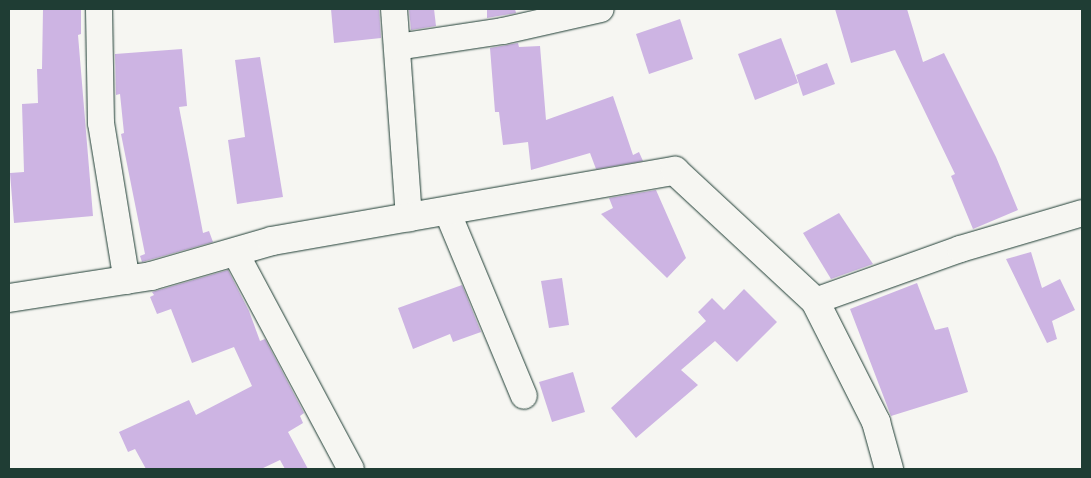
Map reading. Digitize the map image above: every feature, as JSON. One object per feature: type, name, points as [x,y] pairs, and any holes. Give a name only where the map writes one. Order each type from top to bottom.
[{"type":"street","points":[[99,9],[101,123],[127,280]]},
{"type":"street","points":[[394,9],[408,218]]},
{"type":"street","points":[[397,47],[503,31],[601,9]]},
{"type":"street","points":[[9,298],[127,280],[272,241],[675,171],[815,301],[876,422],[889,469]]},
{"type":"street","points":[[447,211],[524,396]]},
{"type":"street","points":[[815,301],[960,249],[1082,213]]},
{"type":"street","points":[[235,252],[351,469]]},
{"type":"building","points":[[43,9],[81,9],[81,34],[78,35],[93,216],[14,223],[10,173],[24,172],[22,104],[38,103],[37,69],[42,69]]},
{"type":"building","points":[[331,9],[379,9],[381,38],[334,43]]},
{"type":"building","points":[[409,9],[434,9],[436,26],[411,30]]},
{"type":"building","points":[[487,9],[515,9],[516,13],[487,18]]},
{"type":"building","points":[[835,9],[907,9],[923,62],[944,53],[996,157],[1018,210],[973,229],[951,176],[955,174],[895,50],[851,63]]},
{"type":"building","points":[[680,19],[693,59],[649,74],[636,34]]},
{"type":"building","points":[[781,38],[798,83],[755,100],[738,54]]},
{"type":"building","points":[[518,43],[519,47],[540,46],[546,120],[613,96],[633,155],[639,152],[643,161],[596,169],[590,153],[531,170],[528,142],[503,145],[499,112],[495,112],[490,48]]},
{"type":"building","points":[[182,49],[187,106],[179,107],[203,233],[209,231],[213,242],[142,262],[140,256],[145,254],[121,134],[124,133],[120,94],[116,95],[115,54]]},
{"type":"building","points":[[260,57],[283,197],[237,204],[228,140],[245,137],[235,60]]},
{"type":"building","points":[[827,63],[835,84],[803,96],[796,75]]},
{"type":"building","points":[[656,190],[686,258],[667,278],[601,214],[613,208],[609,198]]},
{"type":"building","points":[[839,213],[873,264],[831,279],[803,233]]},
{"type":"building","points":[[1031,252],[1042,288],[1060,279],[1075,310],[1052,321],[1057,339],[1047,343],[1006,259]]},
{"type":"building","points":[[228,270],[249,311],[260,341],[265,339],[304,413],[300,416],[303,423],[288,432],[308,469],[285,469],[280,460],[261,469],[146,469],[135,449],[128,452],[119,432],[189,400],[196,415],[252,386],[234,347],[192,363],[171,309],[157,314],[150,297],[154,295],[152,292]]},
{"type":"building","points":[[562,278],[569,325],[549,328],[541,281]]},
{"type":"building","points":[[917,283],[935,330],[948,327],[968,392],[891,416],[850,309]]},
{"type":"building","points":[[462,285],[481,332],[453,342],[450,334],[413,349],[398,308]]},
{"type":"building","points":[[744,289],[777,322],[737,362],[715,341],[681,370],[698,385],[636,438],[611,408],[706,321],[698,312],[712,298],[724,310]]},
{"type":"building","points":[[573,372],[585,412],[552,422],[539,382]]}]
